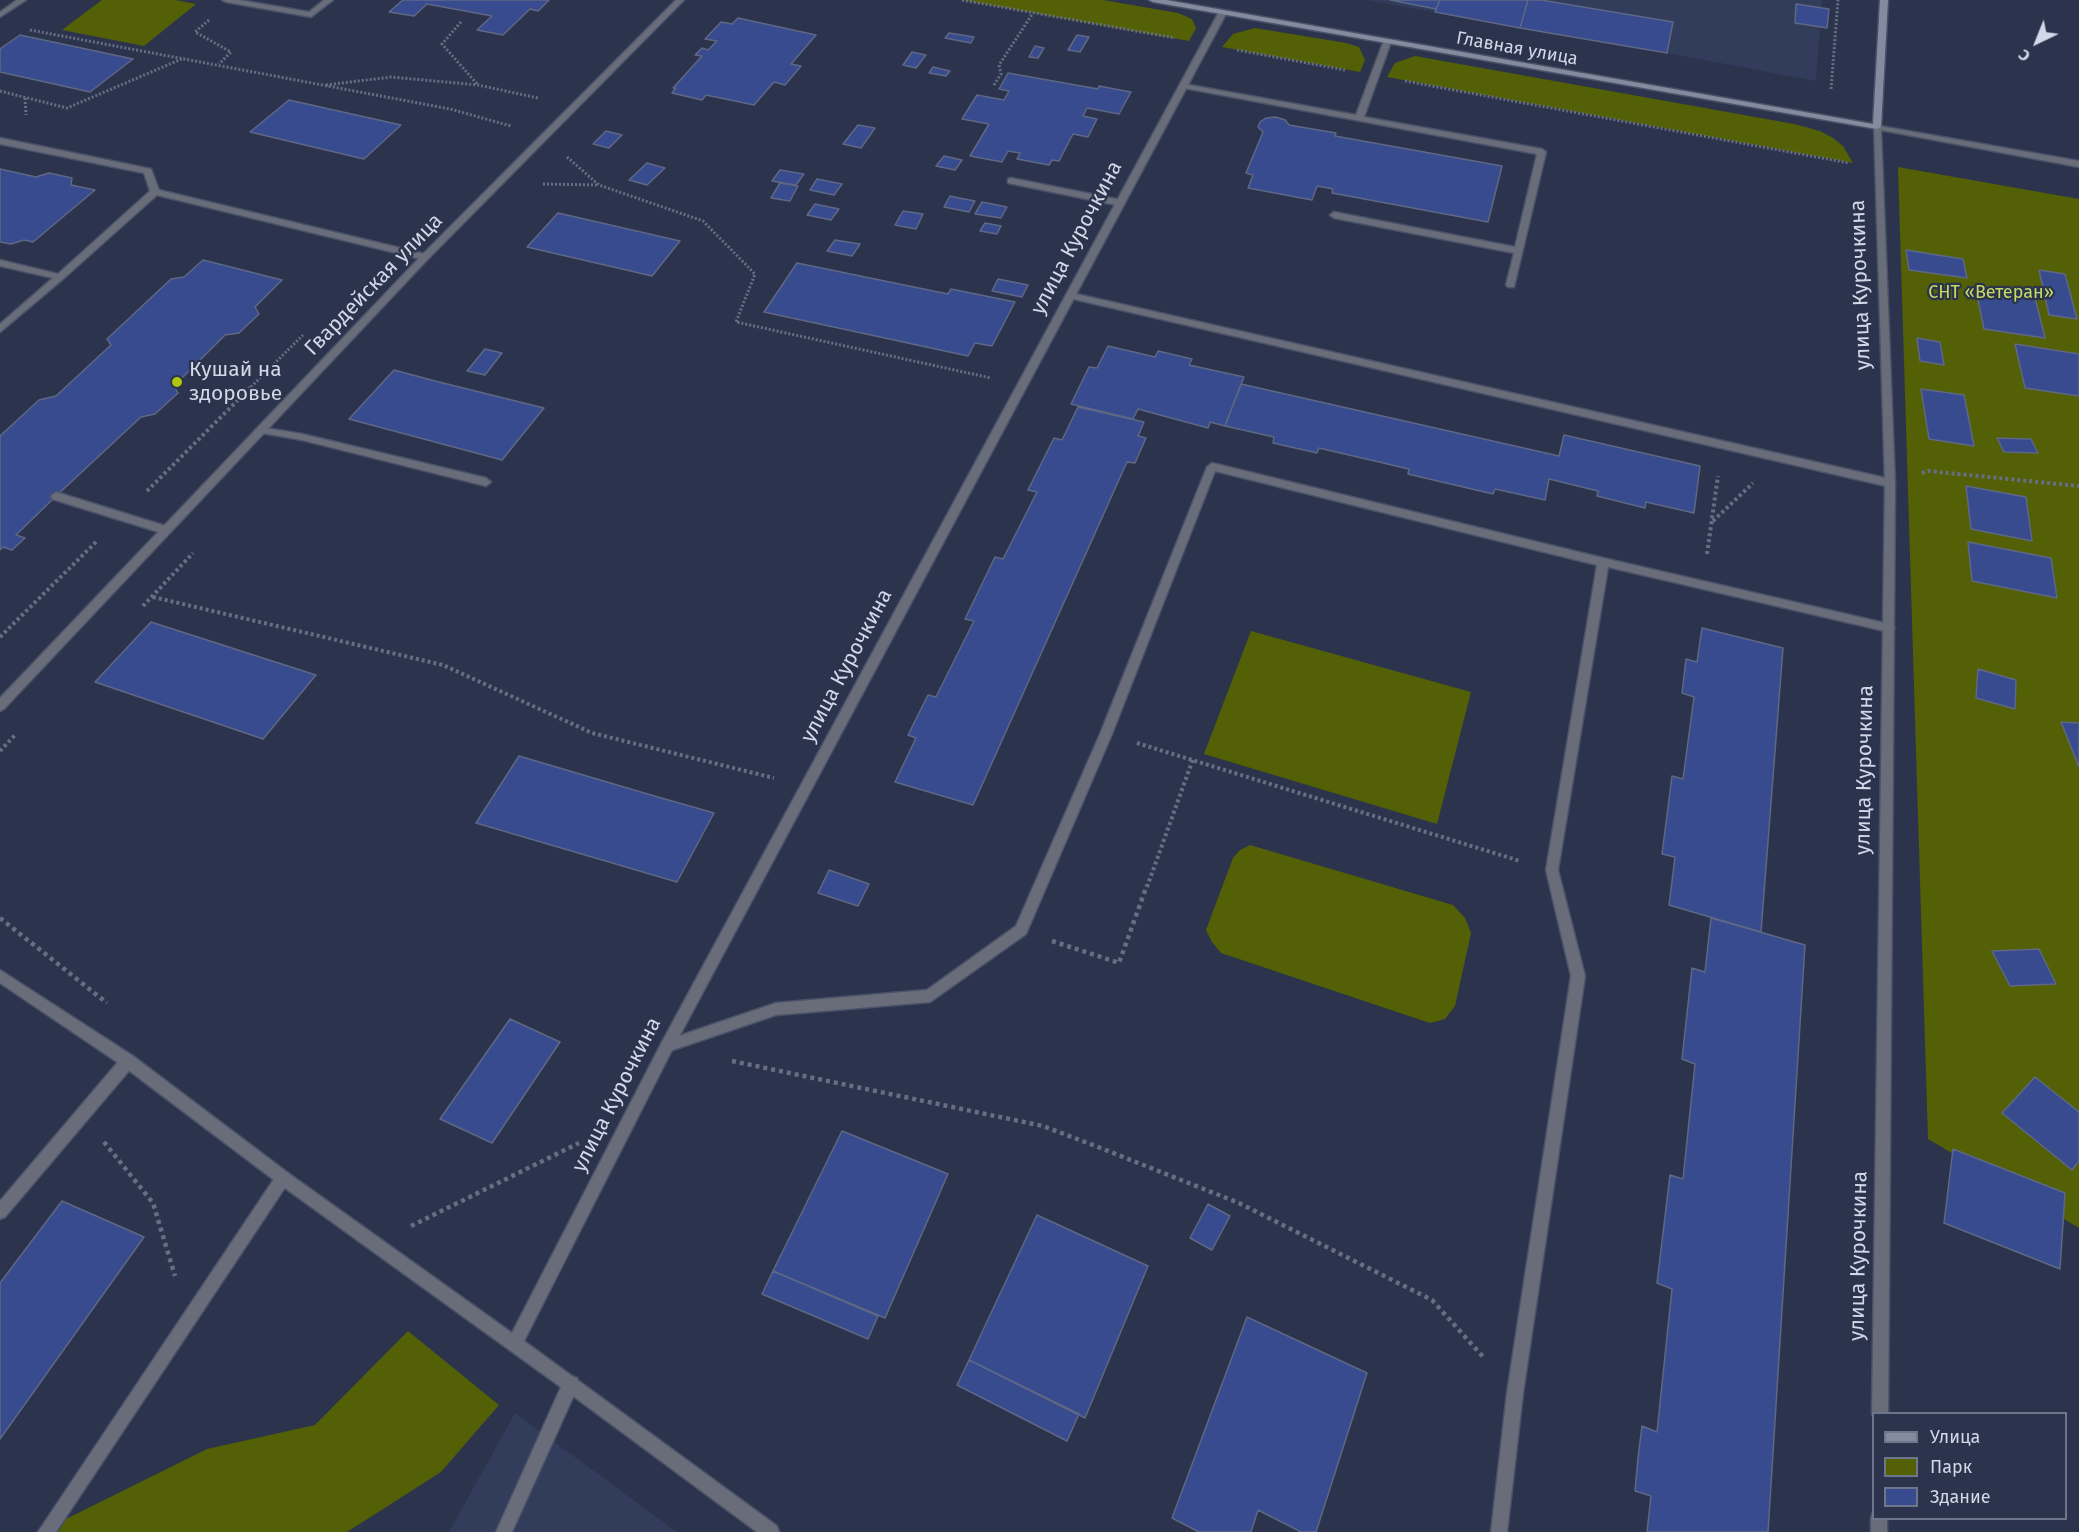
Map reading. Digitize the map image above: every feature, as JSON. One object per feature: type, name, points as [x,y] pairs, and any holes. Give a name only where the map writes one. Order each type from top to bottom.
[{"type":"street","points":[[0,15],[22,0]]},
{"type":"street","points":[[229,1],[311,15],[328,0]]},
{"type":"street","name":"Гвардейская улица","points":[[0,706],[424,257],[680,0]]},
{"type":"street","name":"Главная улица","points":[[1153,0],[1877,127]]},
{"type":"street","points":[[1884,0],[1877,127],[2079,164]]},
{"type":"street","name":"улица Курочкина","points":[[515,1344],[667,1046],[1223,12]]},
{"type":"street","points":[[1359,118],[1388,42]]},
{"type":"street","points":[[1184,86],[1542,152],[1511,285]]},
{"type":"street","name":"улица Курочкина","points":[[1877,127],[1890,483],[1880,1412]]},
{"type":"street","points":[[0,141],[148,171],[155,192]]},
{"type":"street","points":[[1011,181],[1121,203]]},
{"type":"street","points":[[155,192],[424,257]]},
{"type":"street","points":[[0,330],[155,192]]},
{"type":"street","points":[[1334,215],[1519,251]]},
{"type":"street","points":[[0,263],[60,277]]},
{"type":"street","points":[[1072,296],[1890,483]]},
{"type":"street","points":[[260,429],[302,437],[486,482]]},
{"type":"street","points":[[667,1046],[776,1009],[930,996],[1021,930],[1106,734],[1212,467],[1603,562],[1889,628]]},
{"type":"street","points":[[56,496],[165,530]]},
{"type":"street","points":[[1499,1532],[1515,1393],[1578,976],[1552,870],[1603,562]]},
{"type":"street","points":[[0,976],[128,1061],[283,1178],[571,1384],[771,1532]]},
{"type":"street","points":[[0,1212],[128,1061]]},
{"type":"street","points":[[46,1532],[283,1178]]},
{"type":"street","points":[[504,1532],[571,1384]]},
{"type":"path","points":[[962,0],[1178,39]]},
{"type":"path","points":[[1831,98],[1838,0]]},
{"type":"path","points":[[218,65],[231,52],[195,32],[229,1]]},
{"type":"path","points":[[994,86],[1001,74],[999,65],[1033,13]]},
{"type":"path","points":[[461,22],[442,44],[478,85]]},
{"type":"path","points":[[23,28],[450,109],[510,126],[564,154],[599,185],[703,221],[755,274],[736,322],[998,380]]},
{"type":"path","points":[[1233,49],[1880,167]]},
{"type":"path","points":[[0,91],[68,108],[185,58]]},
{"type":"path","points":[[322,86],[392,77],[478,85],[576,106]]},
{"type":"path","points":[[1702,585],[1722,446]]},
{"type":"path","points":[[1712,521],[1779,459]]},
{"type":"path","points":[[1890,483],[1928,471],[2079,486]]},
{"type":"path","points":[[152,597],[443,665],[592,733],[781,779]]},
{"type":"path","points":[[1106,734],[1552,870]]},
{"type":"path","points":[[1021,930],[1119,963],[1193,759]]},
{"type":"path","points":[[0,918],[111,1006]]},
{"type":"path","points":[[725,1059],[1043,1126],[1239,1203],[1432,1300],[1515,1393]]},
{"type":"path","points":[[82,1116],[153,1203],[188,1320]]},
{"type":"path","points":[[407,1228],[590,1137]]},
{"type":"shaded area","points":[[1366,0],[1822,0],[1816,81],[1667,53]]},
{"type":"shaded area","points":[[515,1413],[677,1532],[449,1532]]},
{"type":"green space","points":[[102,0],[175,0],[196,4],[144,46],[62,30]]},
{"type":"green space","points":[[962,0],[1103,0],[1178,13],[1192,19],[1196,28],[1189,41]]},
{"type":"green space","points":[[1255,28],[1346,43],[1359,47],[1365,60],[1360,72],[1222,47],[1233,34]]},
{"type":"green space","points":[[1415,56],[1794,124],[1820,131],[1833,138],[1843,146],[1853,163],[1387,77],[1395,63]]},
{"type":"green space","name":"СНТ «Ветеран»","points":[[1898,167],[2079,199],[2079,1228],[1928,1139]]},
{"type":"green space","points":[[1251,631],[1471,692],[1437,824],[1204,754]]},
{"type":"green space","points":[[1250,845],[1453,905],[1465,918],[1471,933],[1455,1006],[1445,1019],[1430,1023],[1221,953],[1206,930],[1233,858],[1240,850]]},
{"type":"green space","points":[[408,1331],[499,1405],[441,1472],[347,1532],[58,1532],[66,1519],[207,1449],[315,1425]]},
{"type":"building","points":[[403,0],[549,0],[538,11],[530,9],[503,35],[477,30],[492,16],[427,4],[414,16],[389,12]]},
{"type":"building","points":[[1390,0],[1440,0],[1436,9]]},
{"type":"building","points":[[1440,0],[1528,0],[1520,28],[1435,12]]},
{"type":"building","points":[[1528,0],[1541,0],[1673,22],[1667,53],[1520,28]]},
{"type":"building","points":[[1796,4],[1829,9],[1827,28],[1795,23]]},
{"type":"building","points":[[738,18],[816,35],[791,64],[801,66],[785,85],[774,82],[754,105],[706,95],[702,100],[672,93],[676,88],[673,88],[702,56],[695,55],[702,48],[708,50],[717,41],[705,39],[721,22],[732,24]]},
{"type":"building","points":[[949,33],[974,37],[971,43],[945,38]]},
{"type":"building","points":[[20,35],[133,59],[90,92],[0,72],[0,49]]},
{"type":"building","points":[[1077,35],[1089,37],[1080,52],[1068,50]]},
{"type":"building","points":[[1035,46],[1044,48],[1038,58],[1029,57]]},
{"type":"building","points":[[912,52],[926,55],[916,68],[903,65]]},
{"type":"building","points":[[933,67],[950,71],[946,76],[929,73]]},
{"type":"building","points":[[1008,73],[1098,89],[1099,86],[1131,92],[1119,114],[1087,108],[1083,116],[1097,119],[1088,137],[1073,134],[1059,161],[1052,160],[1049,165],[1017,159],[1020,153],[1008,151],[1002,162],[970,156],[989,124],[962,119],[977,95],[1004,100],[1009,91],[999,89]]},
{"type":"building","points":[[289,100],[401,125],[364,159],[250,132]]},
{"type":"building","points":[[1276,117],[1285,120],[1289,125],[1336,133],[1335,136],[1502,166],[1488,222],[1332,193],[1333,189],[1317,186],[1312,200],[1248,188],[1253,175],[1246,173],[1263,132],[1258,127],[1260,122],[1266,118]]},
{"type":"building","points":[[858,125],[875,128],[861,148],[843,144]]},
{"type":"building","points":[[606,131],[622,135],[609,148],[593,144]]},
{"type":"building","points":[[944,156],[962,160],[955,170],[936,166]]},
{"type":"building","points":[[647,163],[665,168],[647,185],[629,180]]},
{"type":"building","points":[[0,169],[36,177],[49,173],[72,178],[71,185],[95,190],[33,242],[24,240],[11,244],[0,242]]},
{"type":"building","points":[[780,170],[804,174],[796,185],[772,181]]},
{"type":"building","points":[[817,179],[842,184],[834,195],[810,190]]},
{"type":"building","points":[[780,183],[798,186],[790,201],[771,198]]},
{"type":"building","points":[[950,196],[975,201],[969,212],[944,207]]},
{"type":"building","points":[[982,202],[1007,207],[1001,218],[975,214]]},
{"type":"building","points":[[815,204],[839,209],[831,220],[807,215]]},
{"type":"building","points":[[903,211],[923,214],[916,229],[895,225]]},
{"type":"building","points":[[558,213],[680,241],[652,276],[527,247]]},
{"type":"building","points":[[985,223],[1001,226],[997,234],[980,231]]},
{"type":"building","points":[[835,240],[860,244],[852,256],[827,251]]},
{"type":"building","points":[[1906,250],[1963,259],[1967,278],[1909,270]]},
{"type":"building","points":[[203,260],[282,280],[255,307],[259,314],[239,333],[225,335],[174,386],[178,393],[155,414],[141,417],[56,496],[16,535],[25,538],[12,550],[3,547],[0,550],[0,436],[39,400],[56,396],[111,345],[107,339],[171,279],[184,277]]},
{"type":"building","points":[[797,263],[948,294],[951,289],[1015,302],[992,346],[975,343],[968,356],[764,312]]},
{"type":"building","points":[[2039,270],[2065,274],[2077,319],[2049,315]]},
{"type":"building","points":[[998,279],[1028,285],[1022,297],[992,291]]},
{"type":"building","points":[[1976,290],[2035,298],[2045,338],[1984,329]]},
{"type":"building","points":[[1917,338],[1940,342],[1944,365],[1920,361]]},
{"type":"building","points":[[2015,344],[2079,354],[2079,396],[2025,388]]},
{"type":"building","points":[[1108,346],[1155,357],[1158,351],[1192,359],[1189,365],[1244,377],[1225,426],[1210,422],[1208,428],[1138,409],[1133,419],[1071,404],[1089,367],[1097,368]]},
{"type":"building","points":[[485,349],[502,353],[485,375],[467,371]]},
{"type":"building","points":[[394,370],[544,408],[502,460],[349,419]]},
{"type":"building","points":[[1241,384],[1559,456],[1564,435],[1700,466],[1694,513],[1646,502],[1645,508],[1597,496],[1598,491],[1549,479],[1545,500],[1495,489],[1493,494],[1408,474],[1409,469],[1319,448],[1317,453],[1273,443],[1274,437],[1225,426]]},
{"type":"building","points":[[1921,389],[1964,395],[1974,446],[1929,439]]},
{"type":"building","points":[[1078,407],[1144,422],[1138,436],[1146,438],[1135,463],[1127,462],[973,805],[895,782],[916,738],[908,735],[928,695],[936,697],[974,621],[965,619],[995,557],[1003,559],[1037,492],[1028,490],[1054,438],[1062,440]]},
{"type":"building","points":[[1997,438],[2031,439],[2038,453],[2004,452]]},
{"type":"building","points":[[1966,486],[2026,497],[2032,541],[1971,529]]},
{"type":"building","points":[[1968,542],[2051,558],[2057,598],[1972,581]]},
{"type":"building","points":[[151,622],[316,675],[263,739],[95,682]]},
{"type":"building","points":[[1702,628],[1783,648],[1761,932],[1669,905],[1675,857],[1662,854],[1672,776],[1683,779],[1694,697],[1682,693],[1686,659],[1697,662]]},
{"type":"building","points":[[1978,669],[2016,680],[2015,709],[1976,698]]},
{"type":"building","points":[[2061,722],[2079,723],[2079,767]]},
{"type":"building","points":[[519,756],[714,813],[677,882],[476,823]]},
{"type":"building","points":[[829,870],[869,884],[858,906],[818,893]]},
{"type":"building","points":[[1711,918],[1805,945],[1768,1532],[1647,1532],[1651,1496],[1635,1491],[1638,1458],[1642,1426],[1657,1432],[1672,1289],[1657,1283],[1670,1175],[1683,1179],[1695,1064],[1682,1059],[1692,968],[1705,972]]},
{"type":"building","points":[[2039,949],[2056,984],[2010,986],[1992,951]]},
{"type":"building","points":[[510,1019],[560,1042],[492,1143],[440,1119]]},
{"type":"building","points":[[2035,1077],[2079,1112],[2079,1161],[2072,1170],[2002,1113]]},
{"type":"building","points":[[842,1131],[948,1174],[885,1318],[773,1271]]},
{"type":"building","points":[[1953,1149],[2065,1193],[2060,1269],[1944,1223]]},
{"type":"building","points":[[62,1201],[144,1237],[0,1439],[0,1283]]},
{"type":"building","points":[[1208,1204],[1230,1216],[1212,1250],[1190,1238]]},
{"type":"building","points":[[1037,1215],[1148,1266],[1085,1418],[969,1360]]},
{"type":"building","points":[[773,1271],[878,1316],[868,1339],[762,1294]]},
{"type":"building","points":[[1247,1317],[1367,1373],[1316,1532],[1301,1532],[1258,1510],[1251,1532],[1199,1532],[1172,1518]]},
{"type":"building","points":[[969,1360],[1079,1414],[1067,1441],[957,1385]]},
{"type":"place","name":"Кушай на здоровье","points":[[177,382]]}]
